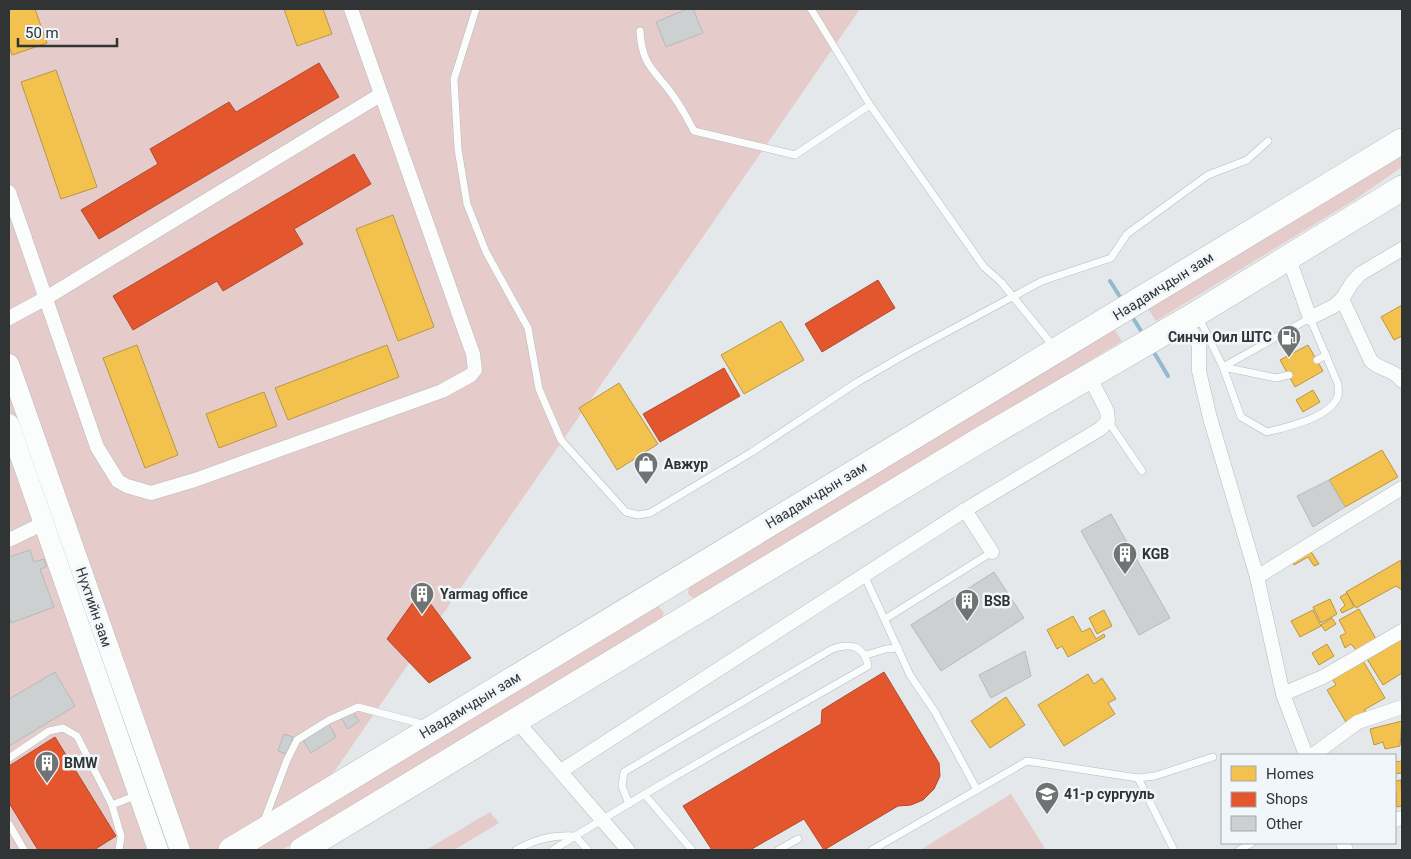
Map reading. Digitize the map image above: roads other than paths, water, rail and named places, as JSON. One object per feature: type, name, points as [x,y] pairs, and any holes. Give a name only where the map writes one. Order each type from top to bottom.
[{"type":"highway","name":"Наадамчдын зам","points":[[231,850],[1402,141]]},
{"type":"highway","points":[[302,850],[1089,376],[1181,323],[1402,188]]},
{"type":"highway","points":[[665,586],[686,619]]},
{"type":"main road","name":"Нүхтийн зам","points":[[9,364],[180,850]]},
{"type":"main road","name":"Нүхтийн зам","points":[[9,424],[158,850]]},
{"type":"street","points":[[9,192],[97,447],[118,481],[128,486],[151,493],[204,476],[442,390],[471,375],[475,370],[473,354],[351,9]]},
{"type":"street","points":[[9,318],[46,298],[380,95]]},
{"type":"street","points":[[1288,256],[1310,318],[1334,306],[1342,299],[1360,274],[1402,249]]},
{"type":"street","points":[[1342,299],[1371,361],[1378,368],[1400,374]]},
{"type":"street","points":[[1181,323],[1193,334],[1198,345],[1199,371],[1206,401],[1257,577],[1283,694],[1306,754]]},
{"type":"street","points":[[561,771],[965,510],[1100,429],[1108,421],[1107,411],[1089,376]]},
{"type":"street","points":[[1257,577],[1402,488]]},
{"type":"street","points":[[965,510],[992,552]]},
{"type":"street","points":[[9,540],[44,523]]},
{"type":"street","points":[[1283,694],[1332,672],[1402,631]]},
{"type":"street","points":[[1314,754],[1358,722],[1402,707]]},
{"type":"street","points":[[516,720],[628,850]]},
{"type":"lane","points":[[476,9],[454,80],[458,149],[467,204],[486,252],[528,328],[538,389],[560,440],[626,512],[638,515],[650,514],[752,452],[865,378],[1042,281],[1111,258],[1127,234],[1208,175],[1247,160],[1268,141]]},
{"type":"lane","points":[[811,9],[870,105],[984,267],[1002,282],[1012,298],[1056,350]]},
{"type":"lane","points":[[640,31],[641,50],[651,70],[674,96],[694,131],[795,155],[870,105]]},
{"type":"lane","points":[[1181,323],[1223,367],[1241,417],[1267,432],[1295,426],[1328,410],[1339,395],[1338,384],[1310,318],[1223,367]]},
{"type":"lane","points":[[1317,360],[1326,355]]},
{"type":"lane","points":[[1223,367],[1276,378],[1289,375]]},
{"type":"lane","points":[[1108,421],[1142,470]]},
{"type":"lane","points":[[885,619],[992,552]]},
{"type":"lane","points":[[864,575],[910,675],[958,752],[977,790]]},
{"type":"lane","points":[[553,850],[602,819],[868,666],[866,655],[858,647],[845,645],[832,649],[624,772],[622,786],[628,804]]},
{"type":"lane","points":[[866,655],[886,649],[898,648]]},
{"type":"lane","points":[[259,833],[287,760],[297,740],[329,720],[358,708],[433,727]]},
{"type":"lane","points":[[9,758],[50,732],[64,728],[77,736],[112,805],[121,836],[119,850]]},
{"type":"lane","points":[[872,850],[1027,762],[1138,778],[1155,776],[1213,757]]},
{"type":"lane","points":[[1138,778],[1174,850]]},
{"type":"lane","points":[[112,805],[138,795]]},
{"type":"lane","points":[[645,795],[692,850]]},
{"type":"lane","points":[[9,824],[24,850]]},
{"type":"lane","points":[[516,850],[532,841],[554,835],[575,836],[588,850]]},
{"type":"lane","points":[[778,850],[798,839]]},
{"type":"lane","points":[[1239,850],[1250,844]]},
{"type":"waterway","points":[[1110,281],[1122,300]]},
{"type":"waterway","points":[[1131,315],[1143,334]]},
{"type":"waterway","points":[[1152,349],[1168,376]]},
{"type":"place","name":"Синчи Оил ШТС","points":[[1289,358]]},
{"type":"place","name":"Авжур","points":[[646,485]]},
{"type":"place","name":"KGB","points":[[1125,575]]},
{"type":"place","name":"Yarmag office","points":[[422,615]]},
{"type":"place","name":"BSB","points":[[967,622]]},
{"type":"place","name":"BMW","points":[[47,784]]},
{"type":"place","name":"41-р сургууль","points":[[1047,815]]}]
